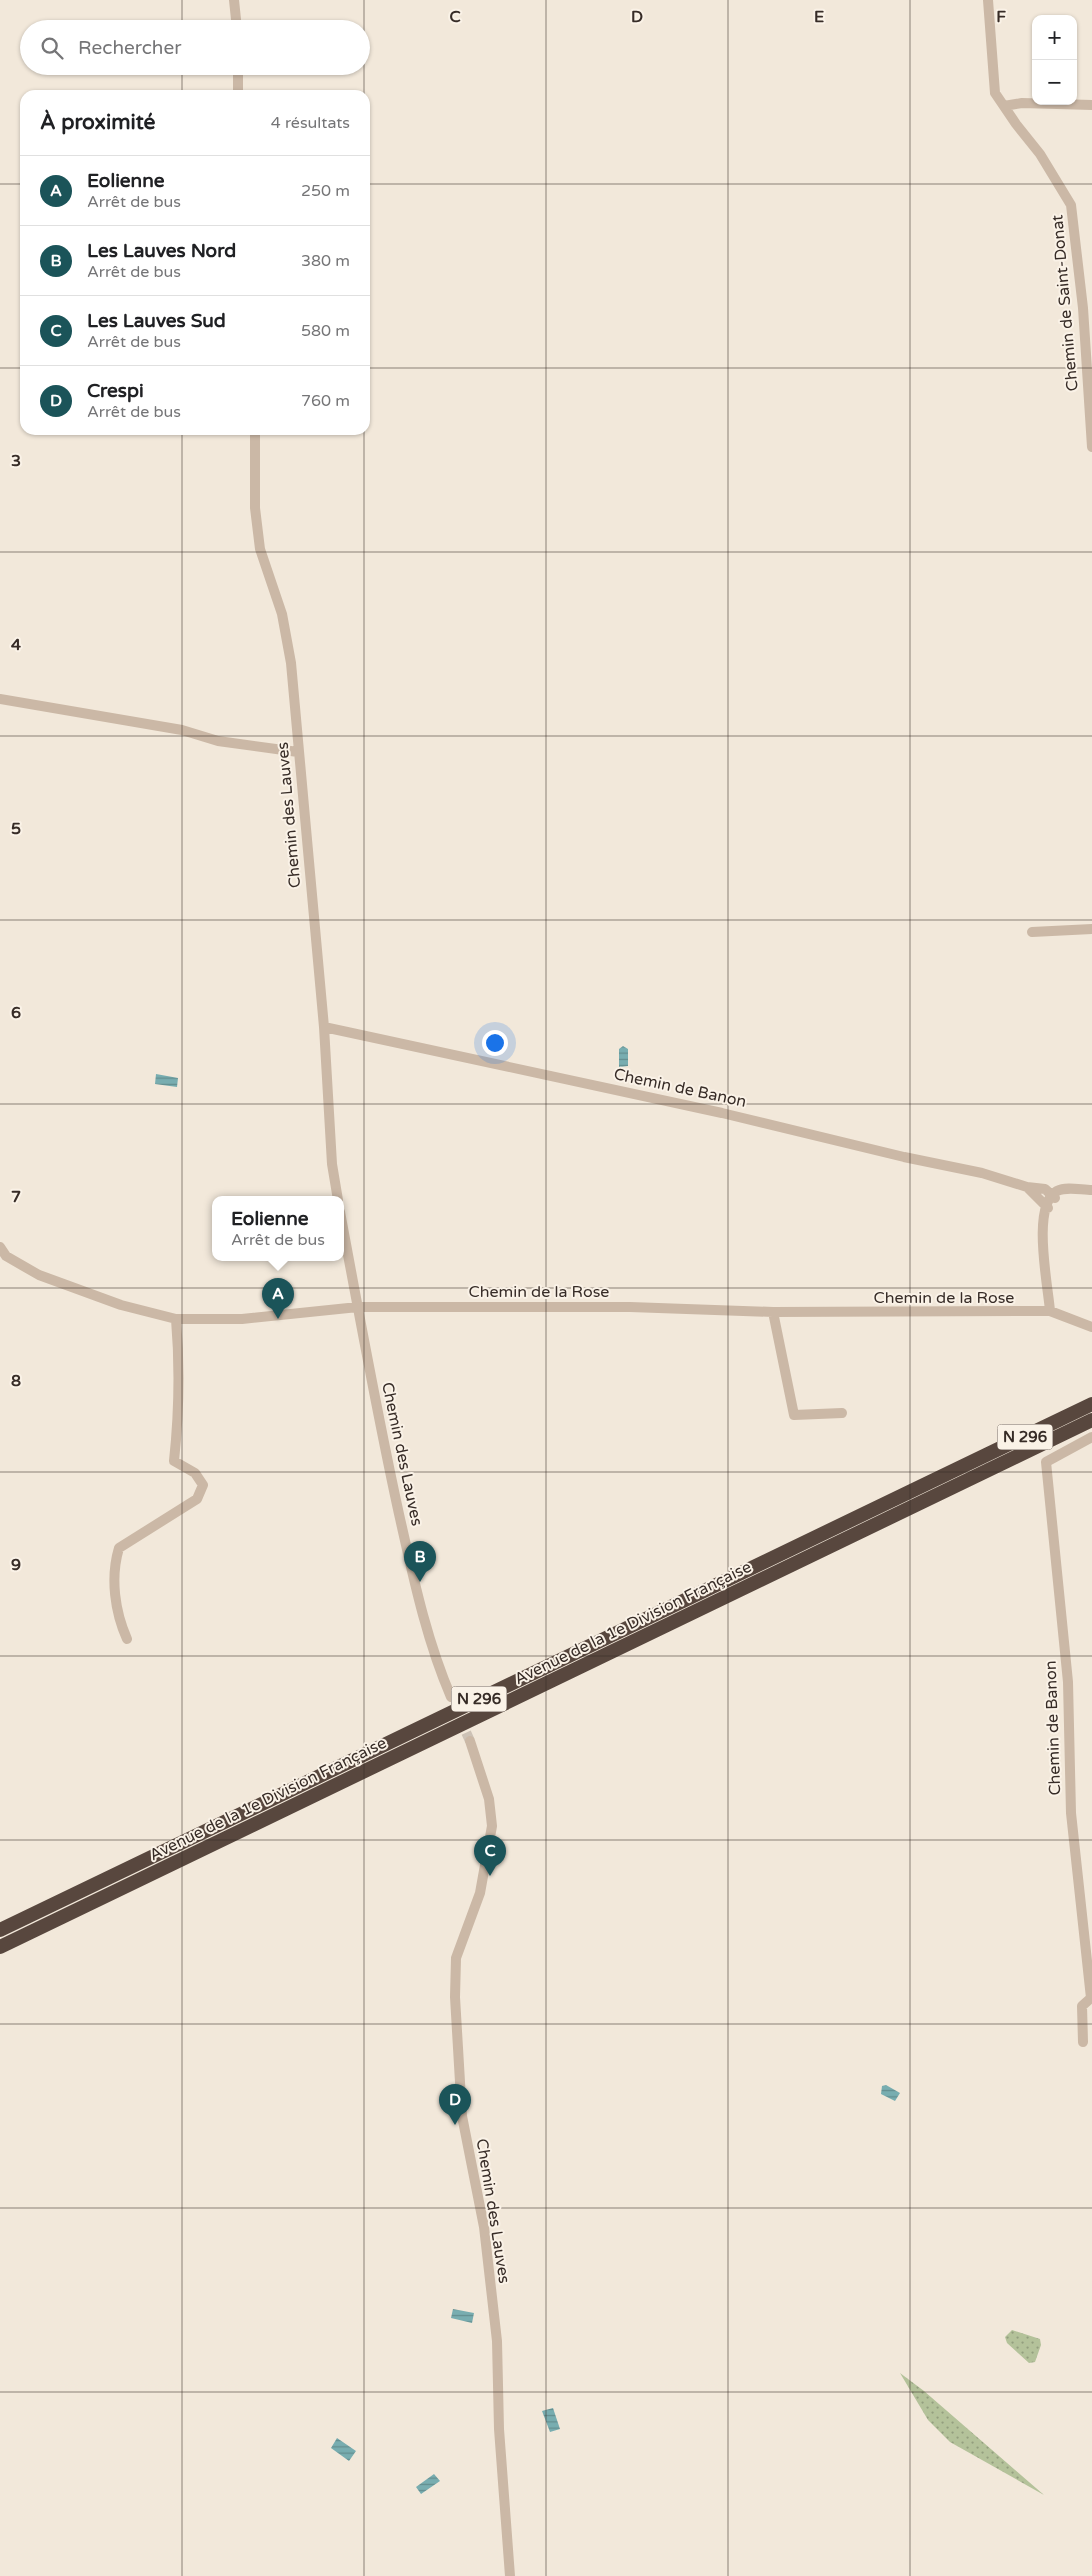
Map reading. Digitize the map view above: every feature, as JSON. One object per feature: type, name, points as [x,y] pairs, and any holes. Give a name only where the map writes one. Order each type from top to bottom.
[{"type":"highway","name":"Avenue de la 1e Division Française","points":[[0,1930],[1092,1404]]},
{"type":"highway","name":"Avenue de la 1e Division Française","points":[[0,1947],[1092,1420]]},
{"type":"street","points":[[234,0],[236,20]]},
{"type":"street","name":"Chemin de Saint-Donat","points":[[988,0],[995,93],[1016,124],[1040,154],[1071,205],[1083,308],[1092,447]]},
{"type":"street","points":[[238,75],[238,90]]},
{"type":"street","points":[[1004,106],[1022,103],[1092,105]]},
{"type":"street","name":"Chemin des Lauves","points":[[254,435],[255,508],[260,549],[282,614],[287,638],[324,1027],[332,1164],[337,1196]]},
{"type":"street","points":[[0,699],[182,730],[218,742],[298,752]]},
{"type":"street","points":[[1032,932],[1092,929]]},
{"type":"street","name":"Chemin de Banon","points":[[324,1027],[732,1115],[904,1157],[982,1173],[1027,1187],[1045,1189],[1054,1197]]},
{"type":"street","points":[[1027,1187],[1046,1207]]},
{"type":"street","points":[[1050,1311],[1044,1256],[1046,1207],[1054,1197],[1065,1192],[1092,1190]]},
{"type":"street","name":"Chemin des Lauves","points":[[344,1233],[387,1462],[414,1582],[438,1667],[451,1697]]},
{"type":"street","name":"Chemin de la Rose","points":[[0,1247],[6,1256],[39,1276],[120,1305],[176,1319],[242,1319],[358,1307],[630,1307],[774,1312],[1050,1311],[1092,1327]]},
{"type":"street","points":[[774,1312],[794,1415],[842,1413]]},
{"type":"street","points":[[127,1640],[121,1624],[115,1585],[114,1564],[119,1548],[196,1499],[203,1486],[195,1473],[174,1461],[178,1424],[176,1319]]},
{"type":"street","name":"Chemin de Banon","points":[[1083,2042],[1082,2006],[1091,1998],[1072,1813],[1068,1682],[1046,1462],[1092,1438]]},
{"type":"street","name":"Chemin des Lauves","points":[[470,1741],[489,1799],[492,1826],[480,1893],[456,1958],[455,1997],[462,2116],[484,2227],[497,2341],[499,2429],[510,2576]]},
{"type":"green space","points":[[1012,2330],[1040,2339],[1041,2345],[1035,2362],[1029,2363],[1007,2343],[1005,2337]]},
{"type":"green space","points":[[900,2373],[924,2391],[1044,2495],[950,2442],[928,2420]]},
{"type":"water","points":[[623,1046],[628,1049],[628,1066],[619,1067],[619,1049]]},
{"type":"water","points":[[156,1074],[178,1078],[177,1087],[155,1084]]},
{"type":"water","points":[[886,2085],[900,2093],[895,2101],[881,2094],[882,2086]]},
{"type":"water","points":[[453,2309],[474,2313],[472,2323],[451,2318]]},
{"type":"water","points":[[553,2408],[560,2429],[550,2432],[542,2411]]},
{"type":"water","points":[[337,2438],[356,2451],[349,2461],[331,2448]]},
{"type":"water","points":[[434,2474],[440,2481],[421,2494],[416,2487]]},
{"type":"tunnel","points":[[460,1719],[470,1741]]},
{"type":"place","name":"Eolienne","points":[[278,1319]]},
{"type":"place","name":"Les Lauves Nord","points":[[420,1582]]},
{"type":"place","name":"Les Lauves Sud","points":[[490,1876]]},
{"type":"place","name":"Crespi","points":[[455,2125]]}]
